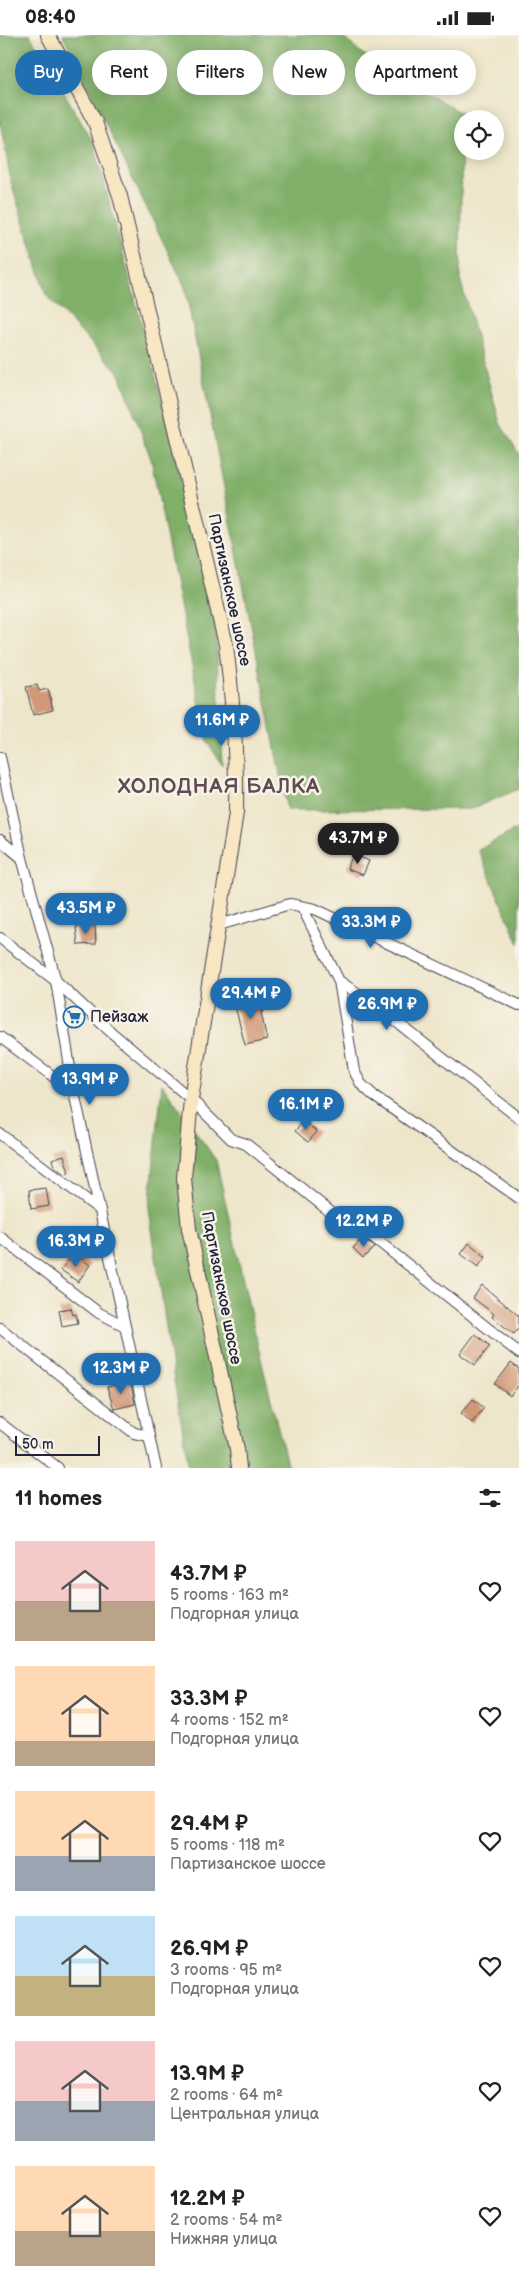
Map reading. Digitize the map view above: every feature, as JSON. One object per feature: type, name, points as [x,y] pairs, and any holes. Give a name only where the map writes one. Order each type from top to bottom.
[{"type":"main road","name":"Партизанское шоссе","points":[[48,35],[95,122],[120,196],[226,645],[234,708],[237,770],[236,813],[190,1099],[184,1178],[189,1229],[237,1449],[239,1468]]},
{"type":"street","points":[[0,757],[22,857],[56,981],[74,1092],[156,1468]]},
{"type":"street","points":[[0,840],[22,857]]},
{"type":"street","points":[[219,925],[290,904],[315,909],[519,1005]]},
{"type":"street","points":[[302,907],[339,981],[354,1071],[361,1083],[374,1096],[519,1198]]},
{"type":"street","points":[[0,938],[56,981],[111,1032],[190,1099],[231,1139],[246,1145],[338,1218],[373,1237],[519,1353]]},
{"type":"street","points":[[339,981],[375,1005],[519,1118]]},
{"type":"street","points":[[0,1037],[74,1092]]},
{"type":"street","points":[[0,1134],[100,1210]]},
{"type":"street","points":[[0,1237],[99,1313],[125,1326]]},
{"type":"street","points":[[0,1328],[134,1433],[149,1436]]},
{"type":"street","points":[[0,1423],[58,1468]]},
{"type":"green space","points":[[0,35],[30,35],[39,50],[15,50],[15,95],[65,95],[94,144],[168,424],[216,630],[222,765],[207,741],[151,459],[120,374],[46,295],[11,182],[0,122]]},
{"type":"green space","points":[[63,35],[340,35],[358,50],[355,50],[355,95],[431,95],[455,110],[454,160],[461,160],[460,279],[500,423],[519,454],[519,789],[471,809],[287,810],[185,287],[92,95],[167,95],[167,50],[92,50],[92,95],[82,74],[82,50],[70,50]]},
{"type":"green space","points":[[519,828],[519,944],[478,850]]},
{"type":"green space","points":[[162,1084],[216,1160],[259,1351],[288,1468],[189,1468],[172,1369],[149,1209]]},
{"type":"building","points":[[37,685],[39,691],[48,689],[53,710],[33,715],[26,687]]},
{"type":"building","points":[[353,854],[369,861],[363,875],[347,869]]},
{"type":"building","points":[[95,925],[96,944],[78,945],[76,927]]},
{"type":"building","points":[[261,998],[264,1011],[261,1012],[267,1040],[245,1045],[234,1002]]},
{"type":"building","points":[[304,1121],[317,1132],[308,1142],[295,1131]]},
{"type":"building","points":[[64,1155],[69,1173],[64,1174],[54,1166],[52,1159]]},
{"type":"building","points":[[46,1188],[49,1206],[31,1209],[29,1190]]},
{"type":"building","points":[[362,1239],[375,1247],[363,1258],[353,1248]]},
{"type":"building","points":[[469,1243],[486,1257],[478,1267],[461,1254]]},
{"type":"building","points":[[74,1253],[90,1265],[78,1282],[61,1270]]},
{"type":"building","points":[[482,1285],[519,1316],[519,1328],[514,1334],[492,1317],[494,1314],[473,1298]]},
{"type":"building","points":[[71,1308],[73,1315],[76,1314],[78,1323],[62,1326],[59,1310]]},
{"type":"building","points":[[475,1334],[490,1346],[475,1365],[460,1354]]},
{"type":"building","points":[[511,1363],[519,1369],[519,1385],[510,1396],[495,1384]]},
{"type":"building","points":[[130,1381],[135,1404],[114,1409],[107,1387]]},
{"type":"building","points":[[473,1399],[484,1408],[472,1423],[461,1413]]},
{"type":"place","name":"Пейзаж","points":[[74,1017]]},
{"type":"district","name":"ХОЛОДНАЯ БАЛКА","points":[[219,786]]}]
